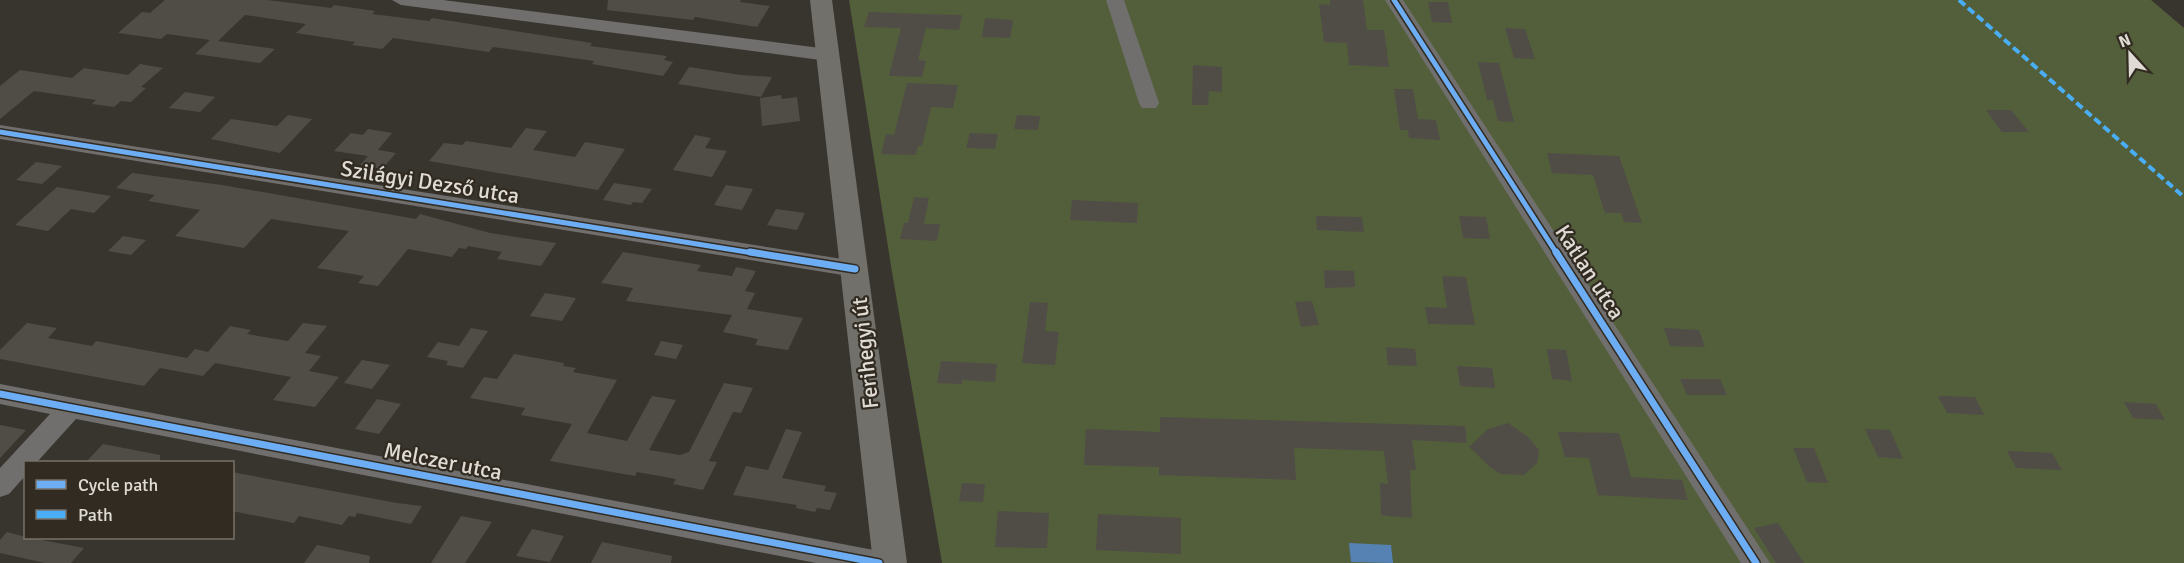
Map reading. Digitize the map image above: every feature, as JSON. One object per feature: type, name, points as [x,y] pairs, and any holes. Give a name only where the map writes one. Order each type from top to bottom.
[{"type":"main road","name":"Ferihegyi út","points":[[821,0],[890,563]]},
{"type":"street","points":[[401,0],[828,55]]},
{"type":"street","points":[[1115,0],[1149,103]]},
{"type":"street","name":"Katlan utca","points":[[1394,0],[1756,563]]},
{"type":"street","name":"Szilágyi Dezső utca","points":[[0,132],[855,268]]},
{"type":"street","name":"Melczer utca","points":[[0,394],[879,563]]},
{"type":"street","points":[[0,486],[71,407]]},
{"type":"green space","points":[[849,0],[2151,0],[2184,28],[2184,563],[942,563],[892,272]]},
{"type":"water","points":[[1349,543],[1391,545],[1393,563],[1351,562]]},
{"type":"building","points":[[165,0],[267,0],[331,8],[334,5],[375,11],[372,14],[429,21],[432,18],[592,43],[590,46],[667,56],[664,60],[673,62],[663,76],[592,64],[594,61],[493,47],[489,52],[393,38],[382,49],[352,45],[355,42],[296,33],[306,24],[245,15],[218,41],[275,49],[260,63],[195,54],[210,40],[167,34],[161,39],[118,33],[142,12],[150,13]]},
{"type":"building","points":[[608,0],[741,0],[740,2],[770,6],[757,27],[695,17],[693,20],[607,10]]},
{"type":"building","points":[[1330,0],[1363,0],[1367,30],[1384,30],[1389,67],[1349,65],[1347,43],[1324,42],[1319,4],[1330,5]]},
{"type":"building","points":[[1428,2],[1448,2],[1452,23],[1432,22]]},
{"type":"building","points":[[869,12],[962,15],[959,30],[926,28],[918,60],[926,61],[922,77],[889,76],[901,28],[864,27]]},
{"type":"building","points":[[985,18],[1013,20],[1010,38],[982,37]]},
{"type":"building","points":[[1505,28],[1525,29],[1535,59],[1514,58]]},
{"type":"building","points":[[1478,62],[1499,63],[1514,122],[1498,121],[1493,100],[1487,100]]},
{"type":"building","points":[[140,64],[163,68],[141,87],[146,88],[131,102],[121,101],[114,107],[92,104],[96,100],[34,91],[0,119],[0,86],[20,70],[72,78],[84,68],[128,75]]},
{"type":"building","points":[[1193,65],[1222,67],[1222,92],[1209,91],[1208,105],[1192,105]]},
{"type":"building","points":[[689,67],[772,77],[761,97],[678,84]]},
{"type":"building","points":[[907,83],[958,85],[953,108],[931,107],[922,146],[918,146],[916,155],[881,154],[886,134],[894,135]]},
{"type":"building","points":[[1394,89],[1413,89],[1418,119],[1436,120],[1440,140],[1409,138],[1408,130],[1400,130]]},
{"type":"building","points":[[185,92],[215,97],[200,112],[169,108]]},
{"type":"building","points":[[781,95],[782,99],[797,97],[800,121],[762,126],[760,98]]},
{"type":"building","points":[[1986,110],[2011,110],[2029,132],[2002,132]]},
{"type":"building","points":[[288,115],[312,119],[280,153],[211,139],[231,119],[277,126]]},
{"type":"building","points":[[1017,115],[1040,116],[1038,130],[1014,129]]},
{"type":"building","points":[[526,128],[547,131],[533,150],[575,157],[585,142],[625,149],[598,190],[429,161],[444,143],[462,145],[466,141],[511,148]]},
{"type":"building","points":[[368,129],[392,133],[378,150],[396,153],[382,169],[360,165],[368,156],[334,151],[351,133],[363,135]]},
{"type":"building","points":[[970,133],[998,134],[995,149],[966,148]]},
{"type":"building","points":[[695,135],[711,138],[705,148],[727,151],[712,177],[673,170]]},
{"type":"building","points":[[1547,153],[1619,156],[1642,223],[1624,222],[1621,213],[1605,213],[1593,175],[1552,173]]},
{"type":"building","points":[[36,162],[62,166],[42,184],[16,180]]},
{"type":"building","points":[[132,173],[222,185],[416,219],[420,214],[490,233],[556,243],[541,266],[497,259],[502,252],[468,246],[466,249],[459,248],[452,257],[408,249],[378,286],[358,283],[364,276],[317,268],[349,231],[271,219],[244,248],[175,236],[200,210],[148,201],[155,195],[116,188]]},
{"type":"building","points":[[614,183],[652,189],[642,203],[633,202],[631,205],[603,200]]},
{"type":"building","points":[[726,185],[753,189],[742,210],[714,205]]},
{"type":"building","points":[[57,187],[111,196],[94,213],[71,209],[48,231],[15,225]]},
{"type":"building","points":[[914,197],[929,198],[924,224],[940,224],[937,241],[900,239],[904,223],[908,223]]},
{"type":"building","points":[[1072,200],[1138,203],[1137,223],[1070,220]]},
{"type":"building","points":[[776,209],[805,213],[797,230],[767,225]]},
{"type":"building","points":[[1316,216],[1362,217],[1364,232],[1317,230]]},
{"type":"building","points":[[1459,216],[1486,217],[1490,239],[1463,238]]},
{"type":"building","points":[[123,236],[146,240],[131,255],[108,251]]},
{"type":"building","points":[[623,252],[701,265],[697,271],[732,276],[736,267],[756,271],[745,291],[755,293],[747,309],[803,318],[788,350],[755,345],[758,339],[723,332],[732,315],[626,301],[633,288],[601,283]]},
{"type":"building","points":[[1324,270],[1354,271],[1355,287],[1325,288]]},
{"type":"building","points":[[1442,276],[1466,277],[1475,325],[1428,324],[1425,307],[1447,308]]},
{"type":"building","points":[[545,293],[576,298],[562,321],[530,316]]},
{"type":"building","points":[[1312,301],[1319,325],[1301,327],[1295,302]]},
{"type":"building","points":[[1030,302],[1048,303],[1045,331],[1059,332],[1055,365],[1022,363]]},
{"type":"building","points":[[27,323],[57,328],[48,338],[92,346],[96,341],[187,358],[195,349],[208,352],[230,326],[251,330],[247,334],[288,341],[303,323],[327,326],[305,353],[321,356],[309,371],[339,377],[315,407],[273,400],[291,377],[215,363],[203,376],[160,368],[144,386],[0,359],[0,350]]},
{"type":"building","points":[[471,328],[488,331],[463,368],[446,365],[448,361],[427,357],[438,342],[459,346]]},
{"type":"building","points":[[1664,328],[1699,330],[1705,347],[1670,346]]},
{"type":"building","points":[[661,341],[683,345],[676,359],[654,355]]},
{"type":"building","points":[[1386,347],[1415,349],[1417,366],[1388,365]]},
{"type":"building","points":[[1547,349],[1566,350],[1572,381],[1552,379]]},
{"type":"building","points":[[514,354],[564,363],[563,366],[576,368],[573,372],[617,380],[587,433],[627,441],[652,396],[676,400],[649,450],[680,455],[689,452],[724,383],[753,388],[741,413],[733,412],[709,461],[717,462],[703,490],[673,484],[676,479],[637,472],[635,476],[550,461],[572,424],[521,415],[525,408],[470,398],[484,377],[497,379]]},
{"type":"building","points":[[362,360],[390,365],[372,389],[344,383]]},
{"type":"building","points":[[941,361],[997,364],[995,382],[962,380],[962,384],[937,383]]},
{"type":"building","points":[[1457,366],[1492,368],[1495,388],[1460,386]]},
{"type":"building","points":[[1680,379],[1720,379],[1727,395],[1687,395]]},
{"type":"building","points":[[1938,396],[1975,397],[1984,415],[1947,413]]},
{"type":"building","points":[[377,399],[401,404],[379,434],[355,429]]},
{"type":"building","points":[[2124,402],[2156,404],[2165,420],[2133,418]]},
{"type":"building","points":[[1160,417],[1465,426],[1467,443],[1412,440],[1416,470],[1410,470],[1412,518],[1381,515],[1380,483],[1388,484],[1384,451],[1294,448],[1296,480],[1159,475],[1159,467],[1084,465],[1086,429],[1160,432]]},
{"type":"building","points":[[1508,423],[1528,437],[1539,450],[1537,463],[1524,475],[1501,474],[1491,468],[1469,447],[1488,429]]},
{"type":"building","points":[[0,425],[26,430],[0,458]]},
{"type":"building","points":[[786,429],[802,432],[782,478],[826,486],[824,491],[837,493],[830,510],[817,508],[815,512],[796,508],[797,505],[733,495],[746,466],[768,470]]},
{"type":"building","points":[[1865,429],[1890,430],[1903,459],[1878,457]]},
{"type":"building","points":[[1558,432],[1619,433],[1631,477],[1682,480],[1688,500],[1598,495],[1589,458],[1565,457]]},
{"type":"building","points":[[103,444],[160,455],[160,461],[87,461]]},
{"type":"building","points":[[1793,448],[1814,448],[1828,483],[1807,482]]},
{"type":"building","points":[[2007,451],[2052,453],[2062,470],[2016,468]]},
{"type":"building","points":[[234,472],[422,506],[411,524],[357,513],[355,517],[349,516],[342,525],[299,516],[294,523],[234,511]]},
{"type":"building","points":[[962,483],[985,484],[983,502],[959,501]]},
{"type":"building","points":[[998,511],[1049,513],[1047,548],[995,547]]},
{"type":"building","points":[[1098,514],[1181,518],[1181,554],[1096,550]]},
{"type":"building","points":[[461,516],[492,522],[465,563],[431,563]]},
{"type":"building","points":[[1778,523],[1804,563],[1776,563],[1754,528]]},
{"type":"building","points":[[532,529],[564,536],[550,562],[516,556]]},
{"type":"building","points":[[7,532],[24,536],[24,539],[37,539],[84,548],[71,563],[45,563],[0,553],[0,540]]},
{"type":"building","points":[[602,542],[672,556],[671,563],[591,563]]},
{"type":"building","points":[[317,545],[370,556],[369,563],[304,563]]},
{"type":"marked path","points":[[1959,0],[2184,197]]},
{"type":"cycle path","points":[[1394,0],[1756,563]]},
{"type":"cycle path","points":[[0,132],[855,269]]},
{"type":"cycle path","points":[[0,394],[879,563]]}]
